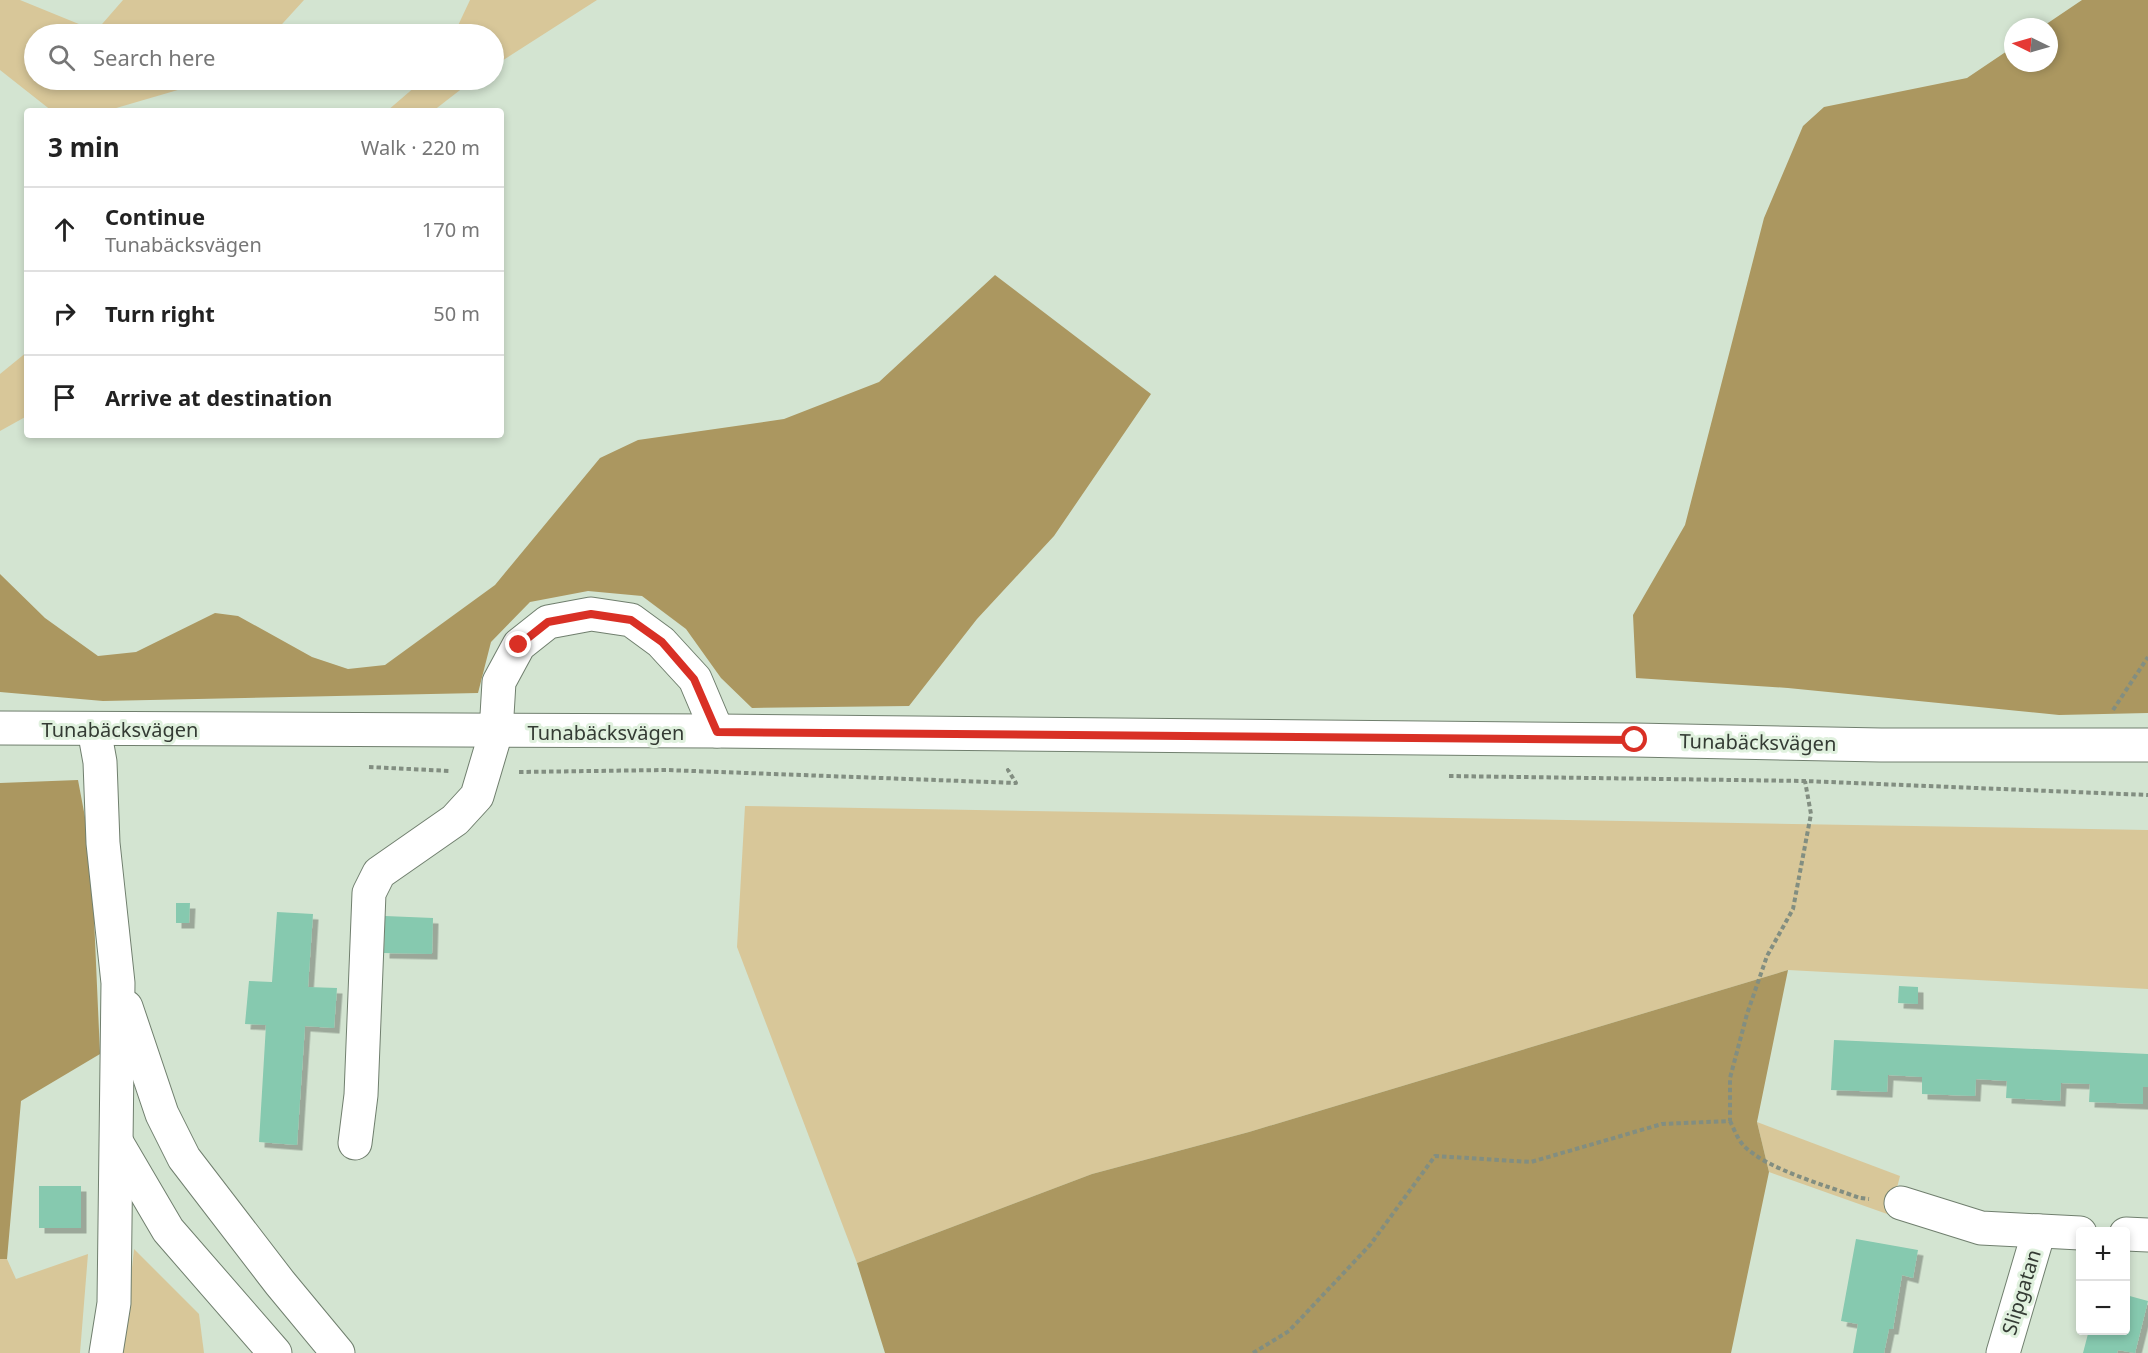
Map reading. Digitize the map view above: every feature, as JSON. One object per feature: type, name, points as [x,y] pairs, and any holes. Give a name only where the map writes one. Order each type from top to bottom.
[{"type":"street","points":[[355,1143],[361,1095],[369,893],[379,873],[454,820],[477,796],[496,732],[499,682],[519,645],[548,622],[591,614],[631,620],[662,642],[694,679],[717,732]]},
{"type":"street","name":"Tunabäcksvägen","points":[[0,728],[1611,740],[1881,745],[2148,745]]},
{"type":"street","points":[[94,729],[100,762],[103,843],[118,983],[114,1303],[106,1353]]},
{"type":"street","points":[[118,983],[162,1114],[184,1158],[280,1283],[338,1353]]},
{"type":"street","points":[[117,1143],[168,1230],[275,1353]]},
{"type":"street","points":[[1901,1203],[1981,1228],[2076,1233]]},
{"type":"street","name":"Slipgatan","points":[[2003,1353],[2040,1231]]},
{"type":"street","points":[[2130,1234],[2148,1235]]},
{"type":"path","points":[[2089,745],[2148,657]]},
{"type":"path","points":[[365,767],[484,773],[666,770],[1016,783],[1008,770],[1020,770]]},
{"type":"path","points":[[1446,776],[1805,781],[2148,795]]},
{"type":"path","points":[[1805,781],[1811,814],[1793,909],[1767,956],[1747,1014],[1730,1078],[1730,1121],[1744,1145],[1766,1160],[1803,1177],[1860,1198],[1901,1203]]},
{"type":"path","points":[[1252,1353],[1289,1331],[1370,1245],[1435,1156],[1531,1162],[1662,1124],[1730,1121]]},
{"type":"shaded area","points":[[0,0],[20,0],[79,24],[24,24],[24,89],[0,70]]},
{"type":"shaded area","points":[[123,0],[304,0],[282,24],[102,24]]},
{"type":"shaded area","points":[[470,0],[597,0],[504,60],[504,24],[459,24]]},
{"type":"shaded area","points":[[2082,0],[2148,0],[2148,713],[2059,715],[1788,688],[1636,678],[1633,615],[1685,525],[1764,218],[1803,126],[1824,107],[1967,78],[2004,53],[2004,72],[2058,72],[2058,18],[2055,18]]},
{"type":"shaded area","points":[[25,90],[178,90],[116,108],[48,108]]},
{"type":"shaded area","points":[[411,90],[460,90],[437,108],[390,108]]},
{"type":"shaded area","points":[[995,275],[1151,394],[1054,536],[977,619],[909,706],[752,708],[721,678],[686,629],[642,596],[588,591],[530,602],[491,642],[478,693],[103,701],[0,692],[0,574],[45,618],[98,656],[136,652],[215,613],[238,616],[312,657],[348,669],[385,665],[495,585],[600,458],[638,440],[784,419],[879,382]]},
{"type":"shaded area","points":[[24,354],[24,418],[0,431],[0,374]]},
{"type":"shaded area","points":[[78,780],[91,849],[100,1054],[21,1101],[7,1259],[0,1259],[0,783]]},
{"type":"shaded area","points":[[745,806],[2148,830],[2148,989],[1788,970],[1249,1132],[1092,1174],[857,1263],[737,947]]},
{"type":"shaded area","points":[[1788,970],[1757,1122],[1769,1172],[1731,1353],[885,1353],[857,1263],[1092,1174],[1249,1132]]},
{"type":"shaded area","points":[[1757,1122],[1900,1176],[1890,1215],[1769,1172]]},
{"type":"shaded area","points":[[134,1249],[199,1314],[204,1353],[123,1353]]},
{"type":"shaded area","points":[[88,1254],[80,1353],[0,1353],[0,1259],[7,1259],[16,1279]]},
{"type":"building","points":[[176,903],[190,903],[189,923],[176,923]]},
{"type":"building","points":[[277,912],[313,914],[308,987],[337,988],[334,1028],[305,1026],[297,1145],[259,1142],[266,1025],[245,1024],[249,981],[272,982]]},
{"type":"building","points":[[385,916],[433,918],[432,954],[384,953]]},
{"type":"building","points":[[1899,986],[1918,987],[1918,1004],[1898,1003]]},
{"type":"building","points":[[1834,1040],[2148,1054],[2148,1087],[2143,1087],[2143,1104],[2089,1102],[2090,1084],[2061,1083],[2060,1101],[2006,1098],[2007,1081],[1976,1079],[1975,1096],[1922,1094],[1922,1077],[1888,1075],[1887,1092],[1831,1090]]},
{"type":"building","points":[[39,1186],[81,1186],[81,1228],[39,1228]]},
{"type":"building","points":[[1856,1239],[1918,1250],[1913,1278],[1902,1275],[1893,1329],[1889,1329],[1884,1353],[1853,1353],[1858,1324],[1841,1321]]},
{"type":"building","points":[[2130,1296],[2148,1301],[2135,1353],[2118,1350],[2117,1353],[2083,1353],[2088,1335],[2130,1335]]},
{"type":"route","points":[[519,645],[548,622],[591,614],[631,620],[662,642],[694,679],[717,732],[1635,740]]}]
